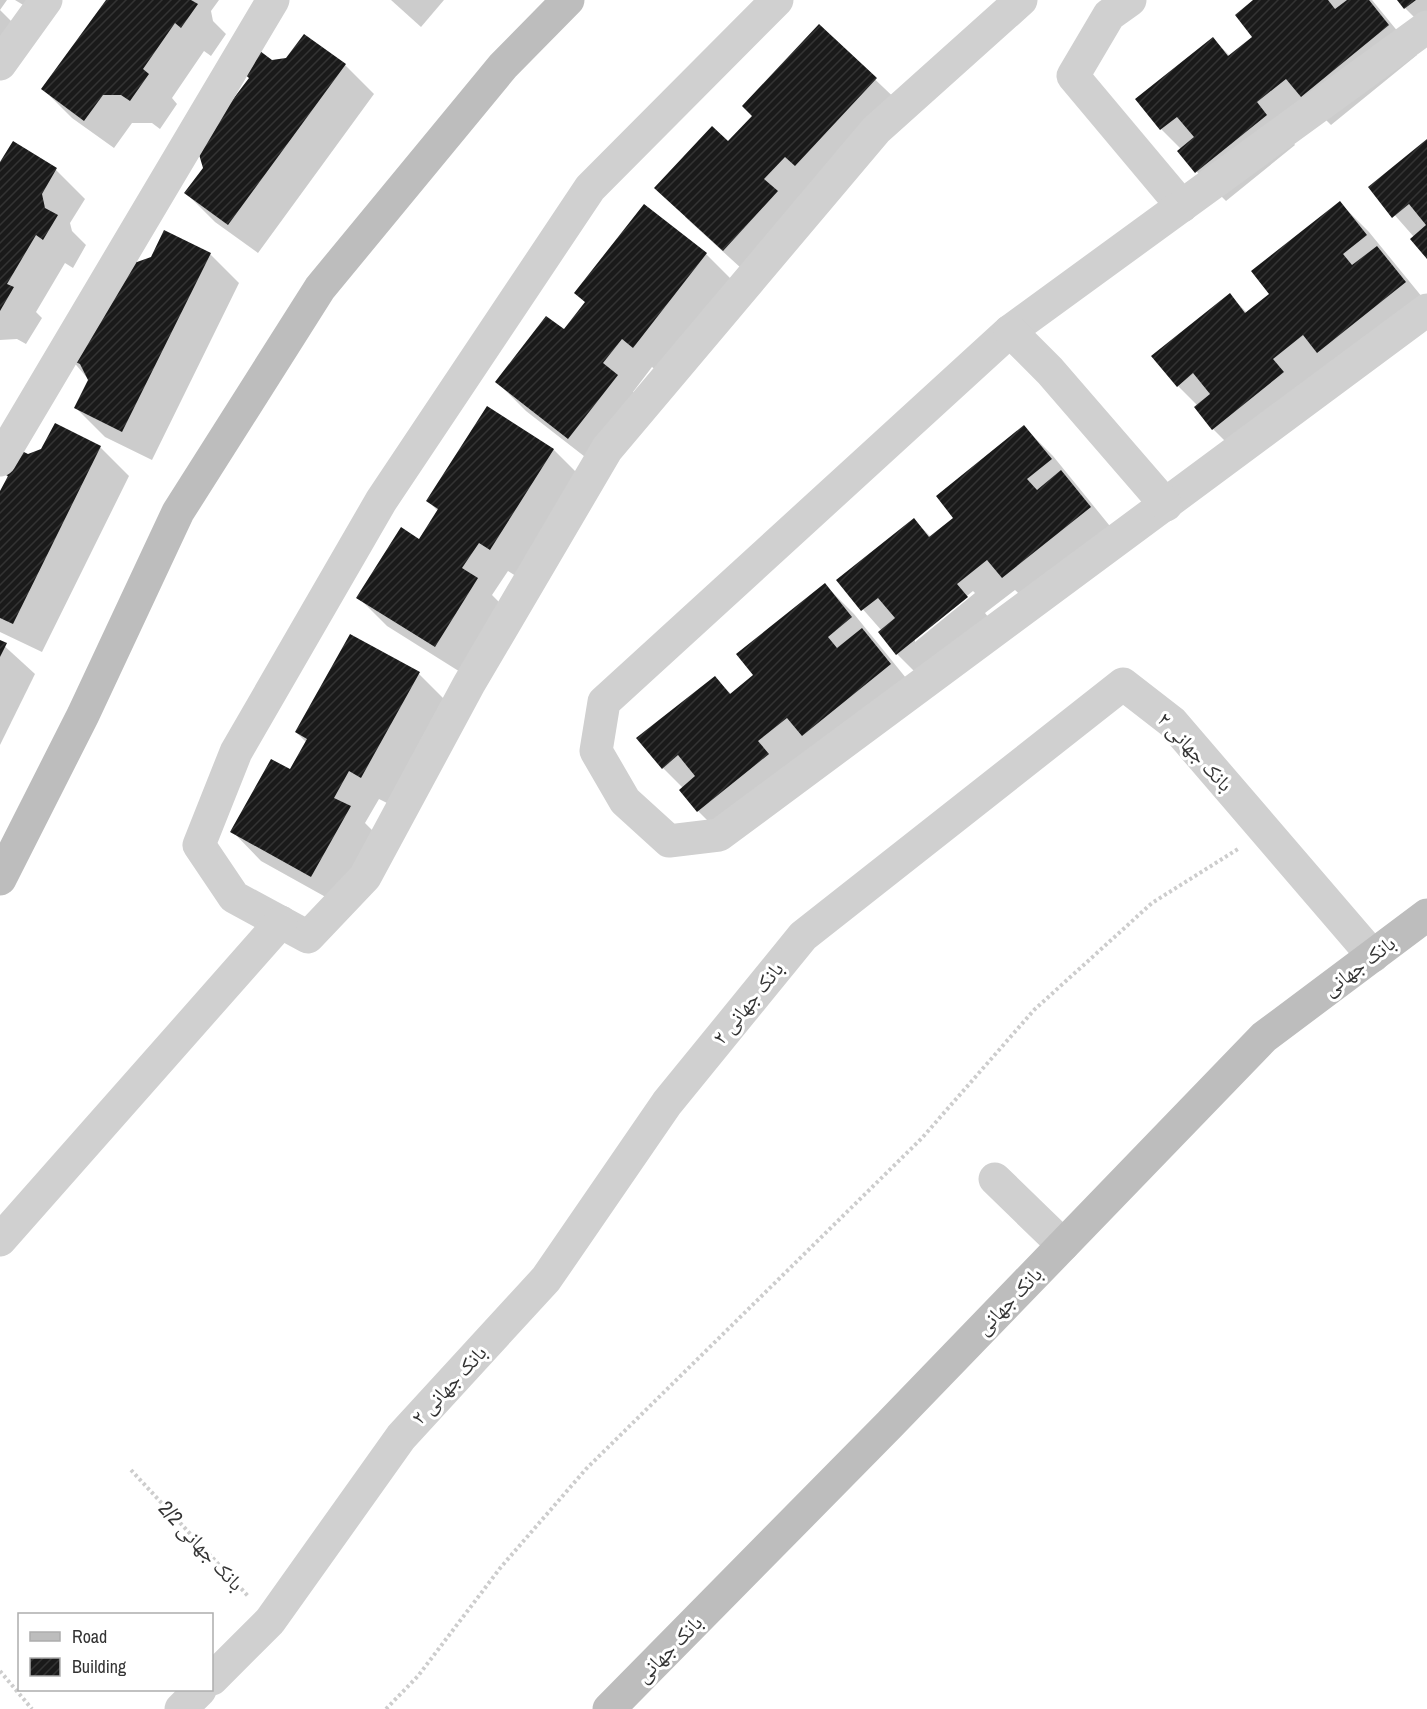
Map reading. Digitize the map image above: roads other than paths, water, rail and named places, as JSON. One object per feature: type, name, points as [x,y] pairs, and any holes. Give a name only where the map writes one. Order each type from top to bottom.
[{"type":"street","points":[[0,63],[46,0]]},
{"type":"street","points":[[0,460],[273,0]]},
{"type":"street","points":[[0,879],[83,715],[178,512],[320,288],[503,66],[568,0]]},
{"type":"street","points":[[777,0],[591,188],[381,501],[236,752],[199,845],[234,897],[308,937],[365,877],[469,684],[607,449],[876,130],[1021,0]]},
{"type":"street","points":[[1130,0],[1109,15],[1073,76],[1182,206]]},
{"type":"street","points":[[1427,27],[1010,331],[604,702],[596,751],[625,801],[669,840],[719,835],[1427,310]]},
{"type":"street","points":[[1010,331],[1050,371],[1166,505]]},
{"type":"street","name":"بانک جهانی ۲","points":[[213,1678],[270,1621],[401,1437],[546,1279],[667,1103],[803,936],[1123,684],[1172,722],[1373,956]]},
{"type":"street","name":"بانک جهانی","points":[[609,1709],[1264,1036],[1427,915]]},
{"type":"street","points":[[0,1240],[281,922]]},
{"type":"street","points":[[995,1179],[1063,1245]]},
{"type":"street","points":[[181,1709],[199,1691]]}]
